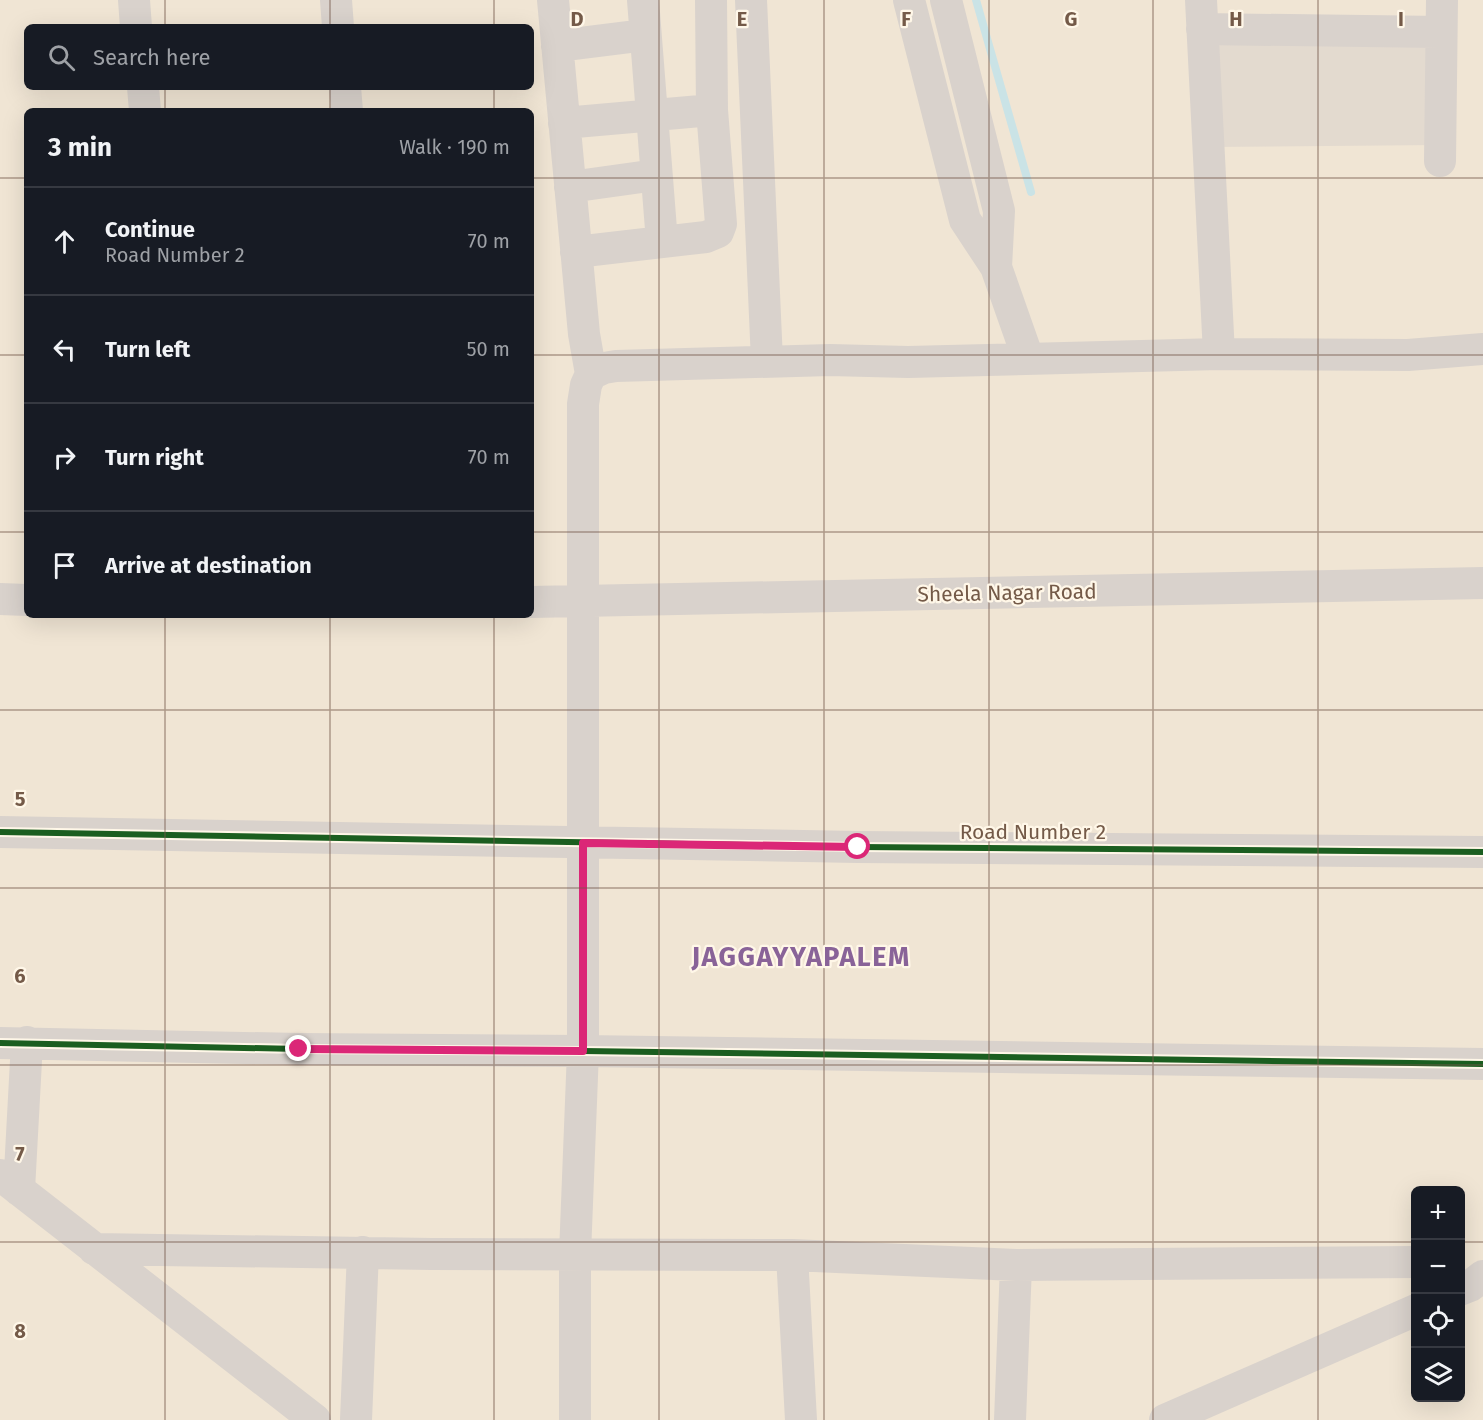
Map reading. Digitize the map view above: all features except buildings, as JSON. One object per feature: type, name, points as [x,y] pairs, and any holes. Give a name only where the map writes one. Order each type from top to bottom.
[{"type":"street","points":[[134,0],[136,24]]},
{"type":"street","points":[[336,0],[338,24]]},
{"type":"street","points":[[553,0],[584,334],[591,374],[586,385],[583,404],[583,1051],[575,1254],[575,1420]]},
{"type":"street","points":[[643,0],[662,242]]},
{"type":"street","points":[[576,252],[706,237],[718,232],[721,224],[712,110],[711,0]]},
{"type":"street","points":[[751,0],[767,361]]},
{"type":"street","points":[[909,0],[965,220],[996,267],[1028,358]]},
{"type":"street","points":[[946,0],[999,211],[996,267]]},
{"type":"street","points":[[1440,161],[1442,0]]},
{"type":"street","points":[[1219,354],[1202,14],[1441,32]]},
{"type":"street","points":[[557,45],[645,36]]},
{"type":"street","points":[[142,90],[145,108]]},
{"type":"street","points":[[345,90],[347,108]]},
{"type":"street","points":[[564,123],[712,110]]},
{"type":"street","points":[[570,187],[656,175]]},
{"type":"street","points":[[591,374],[616,366],[767,361],[908,362],[1219,354],[1408,355],[1483,349]]},
{"type":"street","name":"Sheela Nagar Road","points":[[534,603],[1483,583]]},
{"type":"street","points":[[0,600],[24,600]]},
{"type":"street","name":"Road Number 2","points":[[0,832],[583,843],[1483,852]]},
{"type":"street","points":[[315,1420],[9,1182],[14,1042],[299,1049],[1483,1064]]},
{"type":"street","points":[[94,1249],[792,1255],[1016,1265],[1411,1262]]},
{"type":"street","points":[[356,1420],[363,1252]]},
{"type":"street","points":[[792,1255],[801,1420]]},
{"type":"street","points":[[1465,1262],[1483,1262]]},
{"type":"street","points":[[1010,1420],[1016,1265]]},
{"type":"street","points":[[1465,1288],[1483,1275]]},
{"type":"street","points":[[1166,1420],[1411,1312]]},
{"type":"shaded area","points":[[0,0],[1483,0],[1483,1420],[0,1420]]},
{"type":"waterway","points":[[976,0],[1031,192]]},
{"type":"cycle path","points":[[0,832],[858,847],[1483,852]]},
{"type":"cycle path","points":[[0,1043],[1483,1064]]},
{"type":"district","name":"JAGGAYYAPALEM","points":[[801,957]]},
{"type":"route","points":[[299,1049],[583,1051],[583,843],[858,847]]}]
